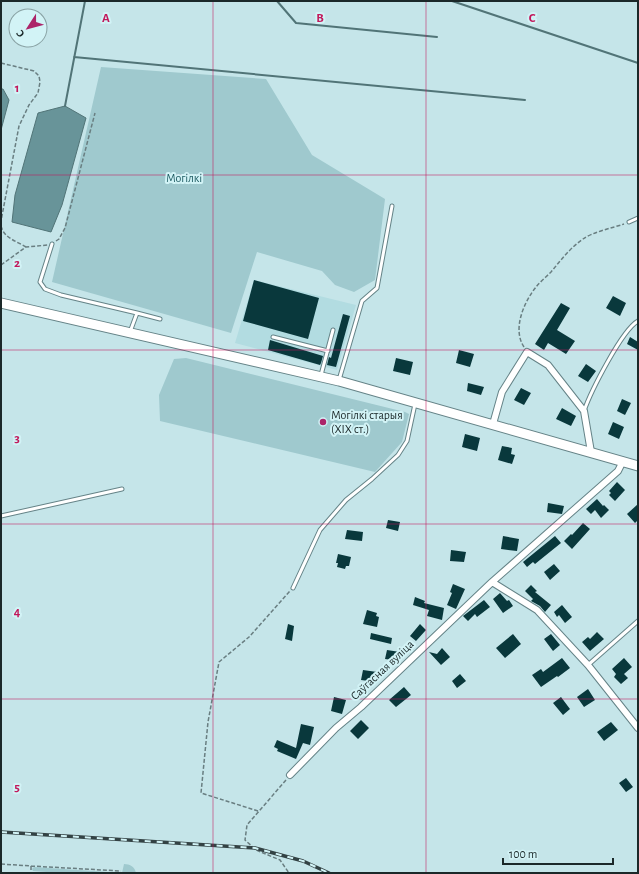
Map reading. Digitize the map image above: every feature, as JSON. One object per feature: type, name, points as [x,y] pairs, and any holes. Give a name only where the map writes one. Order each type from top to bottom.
[{"type":"main road","points":[[1,304],[339,381],[638,466]]},
{"type":"street","points":[[493,424],[502,392],[527,352],[548,365],[584,411],[591,452]]},
{"type":"street","name":"Саўгасная вуліца","points":[[290,776],[336,728],[361,707],[492,582],[618,471],[623,461]]},
{"type":"street","points":[[492,582],[537,610],[588,665],[638,728]]},
{"type":"lane","points":[[339,381],[362,301],[377,288],[392,206]]},
{"type":"lane","points":[[630,222],[638,218]]},
{"type":"lane","points":[[52,244],[40,282],[45,288],[61,295],[160,319]]},
{"type":"lane","points":[[130,334],[137,313]]},
{"type":"lane","points":[[584,411],[589,397],[604,367],[630,327],[638,321]]},
{"type":"lane","points":[[320,377],[333,330]]},
{"type":"lane","points":[[273,337],[328,351]]},
{"type":"lane","points":[[293,588],[320,530],[346,500],[398,455],[407,441],[415,402]]},
{"type":"lane","points":[[1,516],[122,489]]},
{"type":"lane","points":[[588,665],[638,621]]},
{"type":"path","points":[[1,63],[34,71],[39,76],[40,82],[38,93],[29,105],[19,126],[1,221]]},
{"type":"path","points":[[1,264],[26,247],[52,244],[59,239],[66,228],[95,113]]},
{"type":"path","points":[[527,352],[521,343],[519,323],[524,307],[535,288],[550,273],[570,248],[585,237],[630,222]]},
{"type":"path","points":[[1,226],[2,232],[26,247]]},
{"type":"path","points":[[258,811],[201,792],[208,722],[219,662],[249,637],[293,588]]},
{"type":"path","points":[[289,873],[280,860],[256,850],[245,840],[247,825],[290,776]]},
{"type":"path","points":[[1,864],[121,871]]},
{"type":"path","points":[[31,866],[31,873]]},
{"type":"shaded area","points":[[1,89],[3,89],[9,100],[1,130]]},
{"type":"shaded area","points":[[65,106],[86,118],[62,205],[51,232],[12,222],[15,195],[38,113]]},
{"type":"shaded area","points":[[254,280],[356,305],[337,370],[235,343]]},
{"type":"green space","name":"Могілкі","points":[[101,67],[266,79],[312,155],[385,199],[375,280],[354,292],[335,285],[322,271],[257,252],[231,333],[52,282]]},
{"type":"green space","points":[[186,358],[405,412],[409,414],[402,442],[375,472],[160,421],[159,395],[174,359]]},
{"type":"green space","points":[[124,864],[132,866],[136,873],[122,873]]},
{"type":"green space","points":[[34,867],[122,873],[60,873],[33,871],[32,869]]},
{"type":"building","points":[[254,280],[319,298],[308,339],[243,321]]},
{"type":"building","points":[[613,296],[626,303],[620,316],[606,308]]},
{"type":"building","points":[[561,303],[570,308],[557,330],[575,341],[566,354],[548,343],[544,350],[535,344]]},
{"type":"building","points":[[343,314],[350,316],[336,367],[327,365],[329,357],[331,358]]},
{"type":"building","points":[[630,337],[638,342],[638,350],[627,344]]},
{"type":"building","points":[[270,340],[323,356],[321,363],[320,365],[268,350]]},
{"type":"building","points":[[459,350],[474,354],[470,367],[456,363]]},
{"type":"building","points":[[396,358],[413,362],[410,375],[393,371]]},
{"type":"building","points":[[586,364],[596,371],[588,382],[578,376]]},
{"type":"building","points":[[468,383],[484,387],[481,395],[467,391]]},
{"type":"building","points":[[521,388],[531,393],[524,405],[514,400]]},
{"type":"building","points":[[622,399],[631,403],[625,415],[617,411]]},
{"type":"building","points":[[562,408],[576,416],[571,426],[556,419]]},
{"type":"building","points":[[613,422],[624,427],[619,439],[608,434]]},
{"type":"building","points":[[465,434],[480,438],[477,451],[462,447]]},
{"type":"building","points":[[502,446],[512,448],[511,454],[515,455],[512,464],[498,460]]},
{"type":"building","points":[[617,482],[625,490],[615,501],[609,495],[611,493],[609,491]]},
{"type":"building","points":[[597,499],[609,510],[601,518],[595,510],[591,514],[586,509]]},
{"type":"building","points":[[548,503],[564,506],[562,514],[547,512]]},
{"type":"building","points":[[638,504],[638,520],[635,523],[627,514]]},
{"type":"building","points":[[388,520],[400,522],[398,531],[386,528]]},
{"type":"building","points":[[583,523],[590,529],[572,549],[564,541]]},
{"type":"building","points":[[347,530],[363,532],[362,541],[345,539]]},
{"type":"building","points":[[503,536],[519,539],[517,551],[501,549]]},
{"type":"building","points":[[555,536],[561,543],[535,564],[533,562],[527,567],[523,562]]},
{"type":"building","points":[[451,550],[466,552],[464,562],[450,561]]},
{"type":"building","points":[[338,554],[351,557],[349,566],[346,566],[345,569],[337,567],[338,563],[336,563]]},
{"type":"building","points":[[554,564],[560,571],[550,580],[544,572]]},
{"type":"building","points":[[453,584],[465,589],[456,609],[447,605],[452,593],[450,592]]},
{"type":"building","points":[[531,585],[537,591],[535,592],[551,605],[545,612],[540,606],[531,601],[533,599],[525,591]]},
{"type":"building","points":[[500,593],[507,601],[509,600],[513,606],[503,613],[493,599]]},
{"type":"building","points":[[415,597],[425,601],[424,603],[444,608],[442,620],[427,616],[429,610],[413,605]]},
{"type":"building","points":[[484,600],[490,607],[477,617],[475,614],[468,621],[463,616]]},
{"type":"building","points":[[562,605],[572,617],[565,623],[559,615],[557,617],[554,612]]},
{"type":"building","points":[[367,610],[377,613],[376,616],[379,617],[377,627],[363,624]]},
{"type":"building","points":[[288,624],[294,626],[292,641],[285,639]]},
{"type":"building","points":[[420,624],[426,630],[416,641],[410,636]]},
{"type":"building","points":[[597,632],[604,639],[590,651],[582,642],[588,637],[590,639]]},
{"type":"building","points":[[371,633],[392,638],[391,644],[370,639]]},
{"type":"building","points":[[513,634],[521,644],[505,658],[496,648]]},
{"type":"building","points":[[551,634],[560,645],[553,651],[544,639]]},
{"type":"building","points":[[442,648],[450,657],[441,665],[429,652],[437,654]]},
{"type":"building","points":[[387,650],[400,652],[399,661],[385,659]]},
{"type":"building","points":[[562,658],[570,668],[541,687],[532,675],[541,669],[543,672]]},
{"type":"building","points":[[624,658],[632,667],[624,674],[628,678],[621,684],[614,677],[616,674],[612,669]]},
{"type":"building","points":[[363,670],[377,672],[376,682],[361,680]]},
{"type":"building","points":[[460,674],[466,681],[457,688],[452,681]]},
{"type":"building","points":[[404,687],[411,695],[396,707],[389,700]]},
{"type":"building","points":[[588,689],[595,700],[584,707],[577,697]]},
{"type":"building","points":[[334,697],[346,700],[342,714],[331,711]]},
{"type":"building","points":[[561,697],[570,709],[563,715],[553,703]]},
{"type":"building","points":[[361,720],[369,728],[358,739],[350,731]]},
{"type":"building","points":[[611,722],[618,730],[604,741],[597,732]]},
{"type":"building","points":[[301,724],[314,727],[310,745],[303,743],[296,759],[277,751],[278,749],[274,747],[277,740],[296,748]]},
{"type":"building","points":[[626,778],[633,787],[626,792],[619,783]]},
{"type":"waterway","points":[[65,106],[85,1]]},
{"type":"waterway","points":[[277,1],[296,23],[437,37]]},
{"type":"waterway","points":[[452,1],[638,63]]},
{"type":"waterway","points":[[74,57],[525,100]]},
{"type":"railway","points":[[1,832],[255,848],[303,861],[329,873]]},
{"type":"place","name":"Могілкі старыя (XIX ст.)","points":[[323,422]]}]
